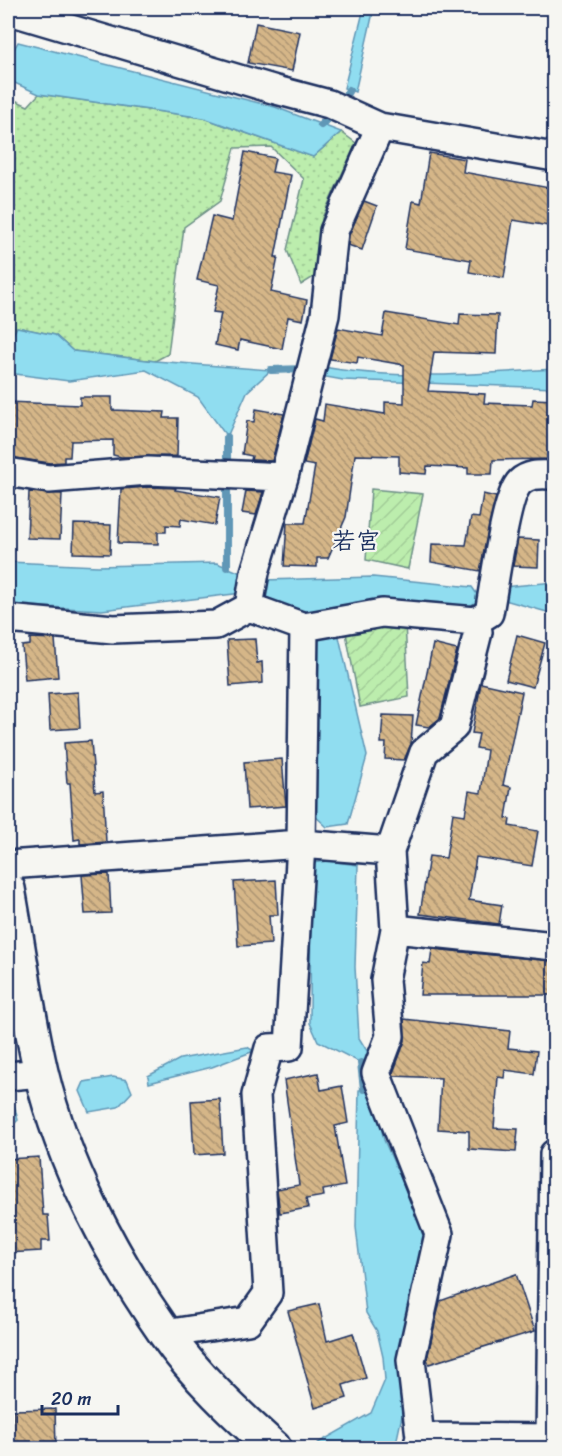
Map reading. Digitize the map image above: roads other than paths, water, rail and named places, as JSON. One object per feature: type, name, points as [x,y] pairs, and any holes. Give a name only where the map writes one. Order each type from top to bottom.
[{"type":"street","points":[[17,8],[20,14],[339,108],[380,127],[555,157]]},
{"type":"street","points":[[249,607],[255,572],[284,477],[325,315],[334,231],[380,127]]},
{"type":"street","points":[[8,471],[50,479],[148,471],[284,477]]},
{"type":"street","points":[[555,475],[531,474],[518,484],[509,506],[495,582],[478,632],[454,727],[424,752],[390,852],[395,929],[385,980],[390,1036],[376,1073],[439,1234],[411,1360],[418,1443],[552,1438],[555,1154]]},
{"type":"street","points":[[8,620],[113,629],[216,625],[249,607],[309,626],[382,613],[483,617]]},
{"type":"street","points":[[165,1334],[248,1321],[268,1293],[256,1095],[269,1048],[290,1047],[301,844],[309,626]]},
{"type":"street","points":[[8,865],[301,844],[390,852]]},
{"type":"street","points":[[8,889],[41,1073],[62,1137],[93,1213],[165,1334],[210,1385],[274,1449]]},
{"type":"street","points":[[395,929],[555,946]]},
{"type":"street","points":[[8,1076],[41,1073]]},
{"type":"water","points":[[364,8],[374,8],[355,92],[344,88]]},
{"type":"water","points":[[18,42],[275,107],[341,132],[313,157],[204,118],[39,94],[8,80],[8,59]]},
{"type":"water","points":[[17,327],[55,335],[73,351],[155,361],[271,370],[247,392],[227,437],[198,397],[146,370],[69,381],[8,373],[8,344]]},
{"type":"water","points":[[318,366],[347,371],[406,375],[554,369],[554,388],[343,380],[315,375]]},
{"type":"water","points":[[8,562],[98,566],[217,563],[248,576],[242,593],[102,610],[8,605]]},
{"type":"water","points":[[373,577],[472,587],[481,600],[461,610],[313,617],[263,598],[264,580]]},
{"type":"water","points":[[554,582],[554,614],[501,599],[503,587]]},
{"type":"water","points":[[336,624],[367,756],[348,824],[327,827],[313,814],[315,644],[323,628]]},
{"type":"water","points":[[328,861],[358,865],[355,967],[359,1038],[372,1059],[361,1063],[318,1041],[310,1023],[311,863]]},
{"type":"water","points":[[247,1047],[254,1051],[212,1067],[149,1083],[148,1076],[180,1059]]},
{"type":"water","points":[[113,1077],[127,1080],[132,1092],[118,1107],[89,1112],[80,1091],[84,1082]]},
{"type":"water","points":[[372,1087],[384,1140],[429,1242],[410,1308],[398,1372],[403,1411],[395,1448],[324,1448],[318,1443],[371,1413],[385,1380],[377,1331],[366,1313],[356,1227],[359,1090]]},
{"type":"water","points":[[8,1105],[14,1105],[18,1120],[8,1130]]},
{"type":"waterway","points":[[321,125],[339,107],[349,90]]},
{"type":"waterway","points":[[271,370],[306,369]]},
{"type":"waterway","points":[[227,437],[227,567]]},
{"type":"waterway","points":[[361,1063],[364,1089]]},
{"type":"district","name":"若宮","points":[[356,541]]}]
